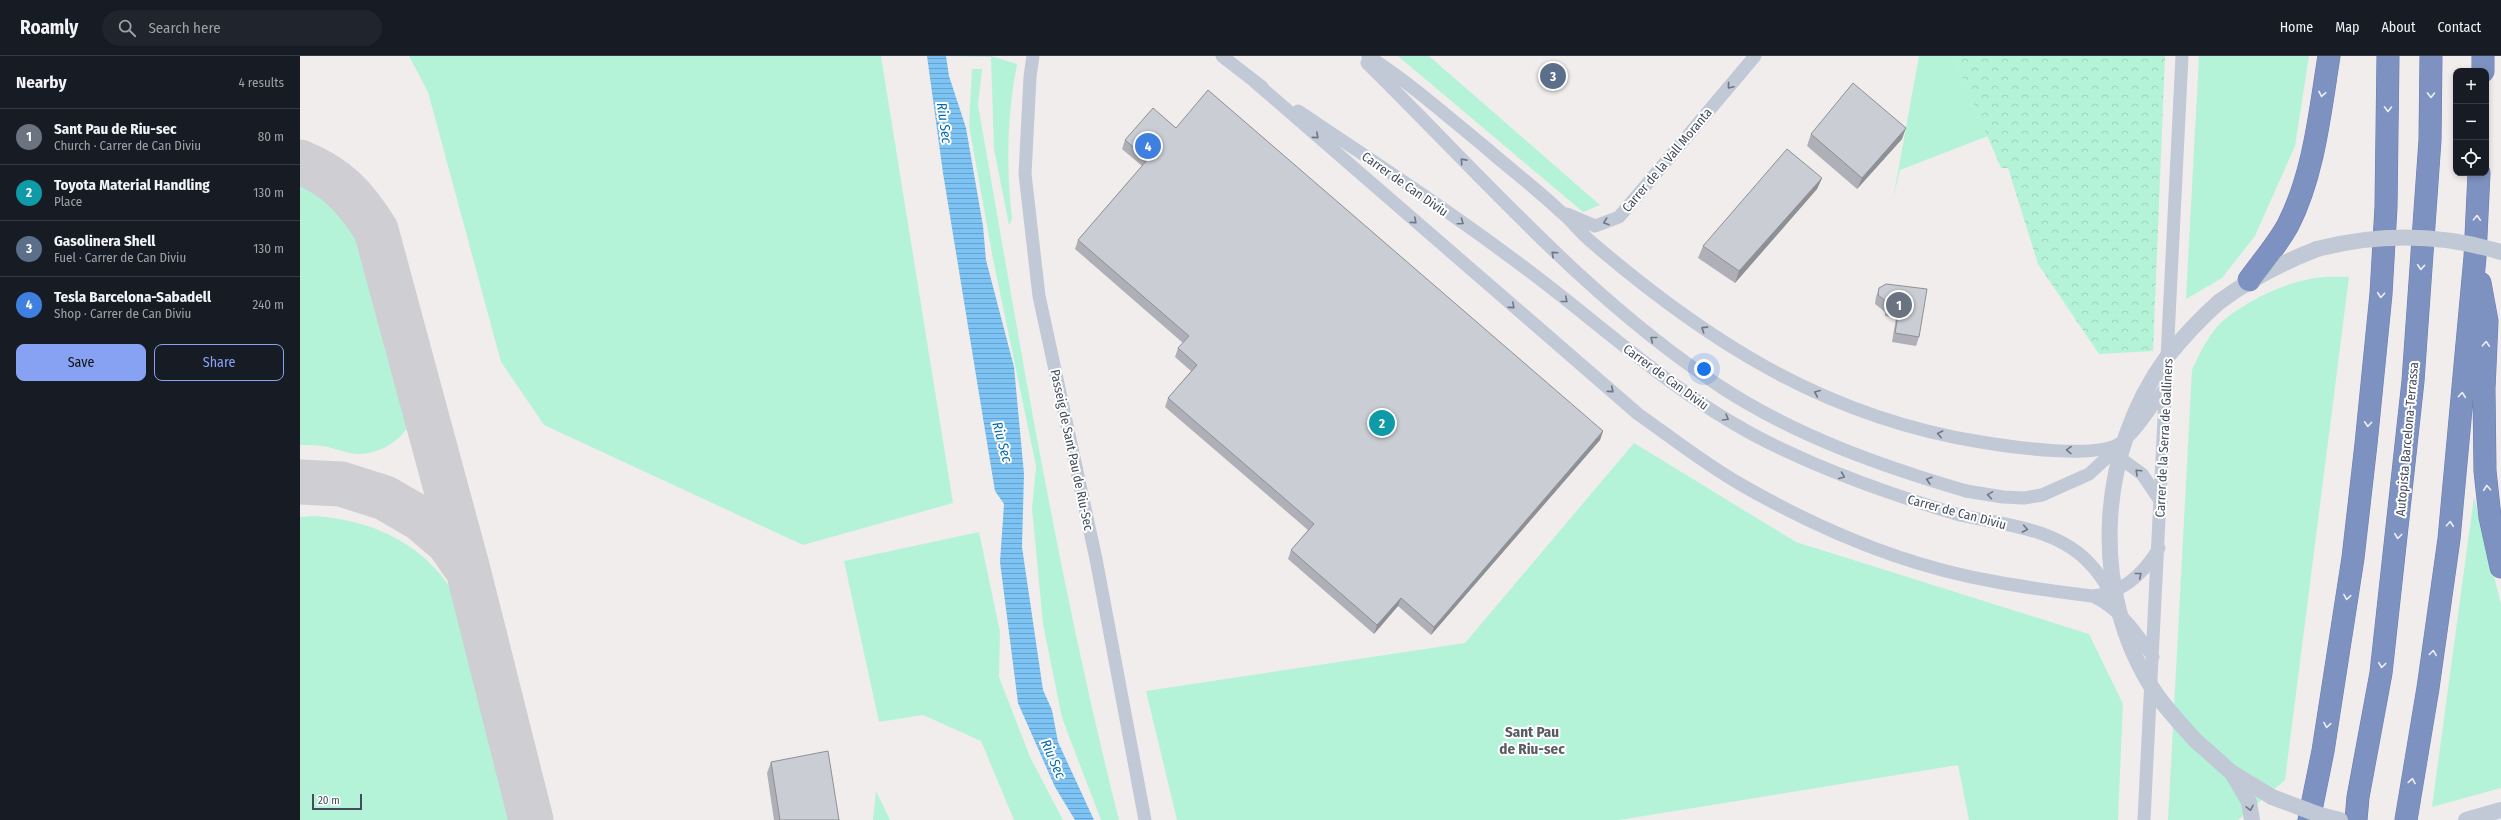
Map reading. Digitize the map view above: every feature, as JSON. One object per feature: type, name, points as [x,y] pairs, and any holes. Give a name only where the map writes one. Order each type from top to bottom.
[{"type":"highway","points":[[2249,280],[2285,229],[2304,186],[2310,163],[2329,56]]},
{"type":"highway","points":[[2309,820],[2323,751],[2353,558],[2366,444],[2381,294],[2385,231],[2388,56]]},
{"type":"highway","name":"Autopista Barcelona-Terrassa","points":[[2356,820],[2358,796],[2381,673],[2409,419],[2430,140],[2431,56]]},
{"type":"highway","points":[[2482,68],[2483,56]]},
{"type":"highway","points":[[2406,820],[2428,688],[2449,540],[2475,257],[2479,176]]},
{"type":"highway","points":[[2475,257],[2487,321],[2484,389],[2485,470],[2490,517],[2501,567]]},
{"type":"street","name":"Passeig de Sant Pau de Riu-Sec","points":[[1033,56],[1030,77],[1025,174],[1039,296],[1096,559],[1145,820]]},
{"type":"street","name":"Passeig de Sant Pau de Riu-Sec","points":[[1030,77],[1041,56]]},
{"type":"street","name":"Carrer de Can Diviu","points":[[1222,56],[1255,82],[1633,409],[1690,452],[1740,484],[1836,531],[1900,556],[1996,582],[2092,596],[2108,595],[2127,585],[2147,568],[2159,548]]},
{"type":"street","name":"Carrer de Can Diviu","points":[[1360,56],[1436,131],[1486,186],[1546,246],[1612,306],[1663,347],[1723,388],[1783,422],[1844,450],[1966,491],[2003,497],[2024,498],[2042,495],[2089,474],[2124,442]]},
{"type":"street","points":[[1368,56],[1452,120],[1562,212],[1586,238],[1680,314],[1769,371],[1811,391],[1857,410],[1896,423],[1966,440],[2040,449],[2108,450],[2123,442],[2167,386]]},
{"type":"street","name":"Carrer de la Vall Moranta","points":[[1562,212],[1595,226],[1619,217],[1755,56]]},
{"type":"street","name":"Carrer de la Serra de Galliners","points":[[2144,820],[2159,548],[2182,56]]},
{"type":"street","name":"Carrer de Can Diviu","points":[[1255,82],[1385,169],[1521,265],[1663,377],[1706,407],[1752,434],[1843,476],[1890,494],[1960,515],[2034,531],[2060,540],[2091,563],[2118,605]]},
{"type":"street","points":[[2340,820],[2320,815],[2272,797],[2231,772],[2195,740],[2168,711],[2154,690],[2128,638],[2113,582],[2109,533],[2114,478],[2124,442],[2146,393],[2167,358],[2191,328],[2219,302],[2249,280],[2282,262],[2317,249],[2376,237],[2420,236],[2470,242],[2501,252]]},
{"type":"street","points":[[2108,450],[2142,474],[2161,502]]},
{"type":"street","name":"Carrer de Can Diviu","points":[[2092,596],[2108,604],[2126,619],[2153,657]]},
{"type":"street","points":[[2231,772],[2249,802],[2252,820]]},
{"type":"street","points":[[2466,820],[2501,810]]},
{"type":"green space","points":[[409,56],[881,56],[953,503],[803,545],[544,425],[501,362],[428,92]]},
{"type":"green space","points":[[946,56],[991,56],[1017,64],[1011,103],[1008,142],[1012,220],[1009,225],[994,149],[991,57]]},
{"type":"green space","points":[[1398,56],[1429,56],[1600,205],[1583,212]]},
{"type":"green space","points":[[1919,56],[1953,56],[1988,136],[1900,170],[1893,199]]},
{"type":"green space","points":[[1953,56],[2165,56],[2153,351],[2099,354],[2038,264],[2008,168],[2001,168]]},
{"type":"green space","points":[[2199,56],[2309,56],[2295,146],[2255,236],[2222,278],[2186,299]]},
{"type":"green space","points":[[972,69],[982,69],[978,105],[1025,374],[1059,553],[1097,731],[1119,820],[1101,820],[1062,718],[1043,624],[1032,509],[1036,466],[993,259],[969,125]]},
{"type":"green space","points":[[300,179],[312,185],[333,201],[349,220],[369,254],[412,416],[405,431],[399,438],[375,452],[354,454],[325,446],[300,445]]},
{"type":"green space","points":[[2319,277],[2349,277],[2285,780],[2238,820],[2168,820],[2192,370],[2215,329],[2225,319],[2244,306],[2265,294],[2287,285]]},
{"type":"green space","points":[[1634,443],[1796,542],[2089,634],[2123,704],[2118,820],[1969,820],[1958,765],[1619,820],[1177,820],[1146,691],[1465,643]]},
{"type":"green space","points":[[2474,497],[2501,604],[2501,788],[2432,807]]},
{"type":"green space","points":[[314,516],[339,519],[364,525],[386,533],[407,545],[426,559],[442,576],[456,597],[467,620],[517,820],[300,820],[300,517]]},
{"type":"green space","points":[[979,532],[1000,632],[999,677],[1030,757],[1063,820],[1014,820],[981,741],[923,715],[879,722],[844,561]]},
{"type":"green space","points":[[876,791],[890,820],[873,820]]},
{"type":"water","name":"Riu Sec","points":[[927,56],[946,56],[949,76],[966,128],[983,226],[986,260],[1014,367],[1024,474],[1022,547],[1043,690],[1052,710],[1058,742],[1094,820],[1075,820],[1055,787],[1018,703],[1000,562],[1004,504],[995,491],[943,173]]},
{"type":"building","points":[[1853,83],[1906,128],[1862,178],[1811,134]]},
{"type":"building","points":[[1208,90],[1603,431],[1434,627],[1401,598],[1377,625],[1291,550],[1314,524],[1168,398],[1197,365],[1178,348],[1189,336],[1078,240],[1148,159],[1125,140],[1153,108],[1176,128]]},
{"type":"building","points":[[1787,149],[1822,178],[1739,271],[1703,246]]},
{"type":"building","points":[[1886,284],[1927,289],[1919,337],[1895,333],[1899,309],[1888,307],[1888,303],[1878,295],[1879,288]]},
{"type":"building","points":[[828,751],[839,820],[780,820],[771,762]]},
{"type":"taxiway","points":[[300,162],[325,174],[344,189],[376,230],[468,570],[531,820]]},
{"type":"taxiway","points":[[300,482],[341,484],[385,498],[421,519],[448,542],[464,565]]},
{"type":"place","name":"Gasolinera Shell","points":[[1553,76]]},
{"type":"place","name":"Tesla Barcelona-Sabadell","points":[[1148,146]]},
{"type":"place","name":"Sant Pau de Riu-sec","points":[[1899,305]]},
{"type":"place","name":"Toyota Material Handling","points":[[1382,423]]},
{"type":"district","name":"Sant Pau de Riu-sec","points":[[1532,740]]}]
